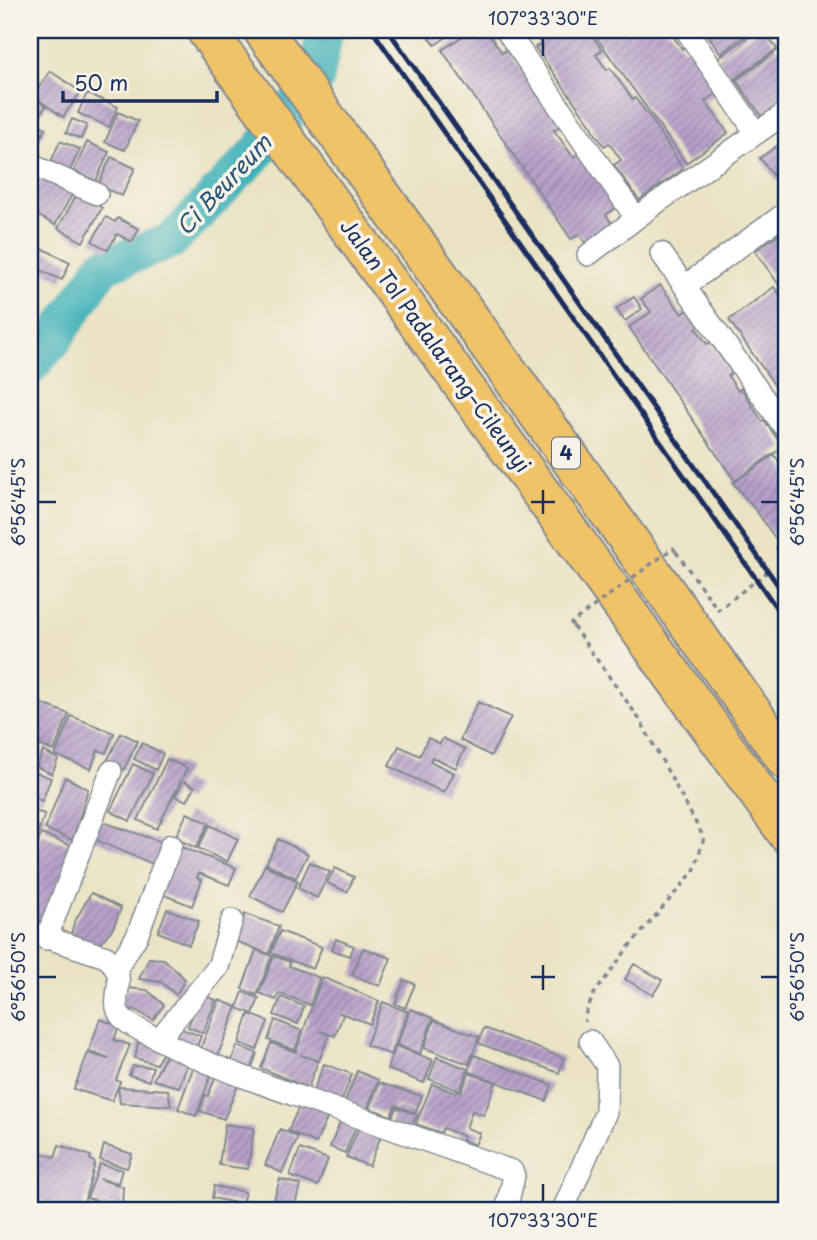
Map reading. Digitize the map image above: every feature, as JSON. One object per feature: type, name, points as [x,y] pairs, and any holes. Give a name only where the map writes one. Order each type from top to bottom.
[{"type":"highway","name":"Jalan Tol Padalarang–Cileunyi","points":[[263,30],[787,761]]},
{"type":"highway","name":"Jalan Tol Padalarang–Cileunyi","points":[[215,42],[787,833]]},
{"type":"street","points":[[506,30],[636,218]]},
{"type":"street","points":[[686,30],[756,133]]},
{"type":"street","points":[[588,255],[787,112]]},
{"type":"street","points":[[30,161],[36,167],[97,194]]},
{"type":"street","points":[[685,286],[787,212]]},
{"type":"street","points":[[661,253],[787,431]]},
{"type":"street","points":[[111,771],[38,936],[106,957],[117,968],[118,1013],[128,1023],[159,1039],[248,1079],[512,1171],[514,1176],[506,1210]]},
{"type":"street","points":[[117,968],[137,936],[171,845]]},
{"type":"street","points":[[159,1039],[218,967],[233,920]]},
{"type":"street","points":[[563,1210],[606,1112],[607,1066],[590,1041]]},
{"type":"path","points":[[590,1041],[583,1017],[594,995],[627,949],[694,871],[704,838],[640,720],[571,623],[673,548],[718,610],[771,569]]},
{"type":"building","points":[[424,30],[457,30],[435,45]]},
{"type":"building","points":[[472,30],[501,30],[491,37],[502,53],[507,50],[562,125],[554,130],[573,157],[579,153],[617,207],[606,215],[615,228],[588,247],[579,234],[571,239],[442,50]]},
{"type":"building","points":[[531,30],[588,30],[602,50],[596,55],[649,116],[683,169],[639,200],[614,165],[621,160],[609,143],[604,146],[535,47],[541,44]]},
{"type":"building","points":[[591,30],[669,30],[682,49],[686,46],[719,92],[705,101],[728,133],[686,163]]},
{"type":"building","points":[[715,30],[752,30],[721,54],[708,35]]},
{"type":"building","points":[[758,30],[763,30],[777,49],[733,80],[718,58]]},
{"type":"building","points":[[782,47],[787,55],[787,101],[763,118],[736,80]]},
{"type":"building","points":[[50,71],[81,92],[63,117],[33,96]]},
{"type":"building","points":[[87,93],[118,107],[109,127],[78,113]]},
{"type":"building","points":[[33,98],[46,106],[36,121],[30,117],[30,103]]},
{"type":"building","points":[[118,112],[138,121],[125,150],[105,142]]},
{"type":"building","points":[[72,119],[87,125],[81,139],[66,133]]},
{"type":"building","points":[[30,120],[46,128],[35,148],[30,146]]},
{"type":"building","points":[[60,141],[80,149],[69,173],[50,164]]},
{"type":"building","points":[[87,142],[109,152],[96,181],[74,171]]},
{"type":"building","points":[[780,144],[787,155],[787,180],[785,177],[778,182],[760,158]]},
{"type":"building","points":[[111,157],[135,168],[122,196],[98,185]]},
{"type":"building","points":[[36,173],[73,193],[55,225],[37,215],[36,218],[30,215],[30,184]]},
{"type":"building","points":[[77,194],[102,208],[83,242],[58,228]]},
{"type":"building","points":[[106,217],[115,222],[118,218],[139,229],[132,242],[117,234],[108,250],[92,241]]},
{"type":"building","points":[[787,228],[787,296],[755,251]]},
{"type":"building","points":[[35,245],[70,262],[62,280],[40,270],[35,280],[30,277],[30,256]]},
{"type":"building","points":[[660,285],[682,314],[690,309],[701,325],[696,328],[732,372],[728,376],[738,391],[741,388],[783,447],[735,481],[629,327],[651,312],[641,299]]},
{"type":"building","points":[[774,287],[787,304],[787,403],[729,320]]},
{"type":"building","points":[[30,291],[38,296],[30,311]]},
{"type":"building","points":[[634,297],[642,309],[625,321],[616,309]]},
{"type":"building","points":[[774,455],[785,469],[787,467],[787,538],[779,544],[733,483]]},
{"type":"building","points":[[787,540],[787,562],[776,547]]},
{"type":"building","points":[[478,702],[511,717],[491,756],[460,740]]},
{"type":"building","points":[[40,703],[69,714],[54,751],[30,741],[30,729]]},
{"type":"building","points":[[71,716],[114,733],[106,753],[98,750],[91,769],[55,755]]},
{"type":"building","points":[[121,733],[138,741],[123,771],[106,763]]},
{"type":"building","points":[[428,738],[440,744],[443,738],[465,749],[456,768],[432,757],[430,761],[454,773],[444,793],[389,766],[399,746],[420,756]]},
{"type":"building","points":[[142,743],[163,754],[156,770],[134,759]]},
{"type":"building","points":[[43,751],[58,759],[52,774],[37,767]]},
{"type":"building","points":[[167,759],[187,768],[157,829],[138,820]]},
{"type":"building","points":[[133,764],[153,774],[130,821],[110,811]]},
{"type":"building","points":[[30,770],[51,778],[42,801],[30,796]]},
{"type":"building","points":[[65,777],[88,789],[73,840],[45,829]]},
{"type":"building","points":[[184,781],[195,787],[187,801],[175,796]]},
{"type":"building","points":[[30,810],[45,814],[30,855]]},
{"type":"building","points":[[187,813],[209,823],[196,848],[175,838]]},
{"type":"building","points":[[94,819],[171,845],[162,868],[91,838]]},
{"type":"building","points":[[210,825],[238,839],[227,862],[198,848]]},
{"type":"building","points":[[41,834],[72,846],[43,925],[30,920],[30,866]]},
{"type":"building","points":[[278,839],[308,854],[296,878],[266,864]]},
{"type":"building","points":[[173,844],[236,868],[229,885],[199,873],[197,878],[202,880],[192,906],[154,891]]},
{"type":"building","points":[[310,862],[330,872],[317,898],[298,888]]},
{"type":"building","points":[[265,865],[298,881],[282,912],[250,896]]},
{"type":"building","points":[[335,868],[354,877],[347,892],[327,883]]},
{"type":"building","points":[[91,893],[121,908],[113,928],[99,945],[71,934],[74,923]]},
{"type":"building","points":[[167,909],[199,921],[189,945],[158,932]]},
{"type":"building","points":[[245,914],[279,926],[269,954],[235,941]]},
{"type":"building","points":[[280,931],[322,947],[313,969],[271,953]]},
{"type":"building","points":[[336,939],[354,946],[350,956],[332,950]]},
{"type":"building","points":[[363,948],[391,958],[380,986],[352,975]]},
{"type":"building","points":[[256,950],[272,956],[257,995],[242,989]]},
{"type":"building","points":[[274,956],[290,962],[289,966],[320,978],[310,1005],[279,993],[276,1000],[259,993]]},
{"type":"building","points":[[149,958],[164,959],[185,979],[176,995],[161,982],[139,979]]},
{"type":"building","points":[[634,964],[662,980],[653,995],[625,979]]},
{"type":"building","points":[[322,977],[379,1001],[370,1024],[338,1012],[343,1015],[335,1036],[320,1031],[329,1035],[319,1061],[301,1055],[318,1061],[308,1088],[261,1068],[271,1043],[296,1052]]},
{"type":"building","points":[[404,980],[415,984],[405,1008],[395,1004]]},
{"type":"building","points":[[127,988],[147,990],[164,1005],[153,1020],[135,1010],[120,1008]]},
{"type":"building","points":[[243,992],[259,998],[253,1014],[237,1008]]},
{"type":"building","points":[[200,994],[216,1000],[203,1033],[188,1027]]},
{"type":"building","points":[[281,997],[304,1006],[298,1024],[274,1015]]},
{"type":"building","points":[[219,1000],[237,1007],[218,1055],[201,1048]]},
{"type":"building","points":[[383,1002],[408,1012],[391,1055],[366,1045]]},
{"type":"building","points":[[411,1009],[433,1018],[420,1054],[397,1045]]},
{"type":"building","points":[[249,1014],[268,1021],[257,1050],[239,1043]]},
{"type":"building","points":[[100,1019],[119,1026],[114,1040],[130,1045],[116,1080],[120,1082],[112,1101],[74,1089],[88,1053],[109,1058],[89,1051]]},
{"type":"building","points":[[275,1020],[302,1031],[295,1050],[268,1040]]},
{"type":"building","points":[[434,1020],[479,1037],[469,1064],[424,1048]]},
{"type":"building","points":[[179,1028],[201,1036],[197,1046],[176,1038]]},
{"type":"building","points":[[484,1028],[564,1058],[559,1073],[478,1043]]},
{"type":"building","points":[[140,1034],[164,1051],[156,1064],[135,1058]]},
{"type":"building","points":[[237,1046],[257,1053],[251,1070],[231,1063]]},
{"type":"building","points":[[396,1046],[433,1060],[424,1083],[387,1069]]},
{"type":"building","points":[[168,1051],[189,1059],[179,1087],[153,1080]]},
{"type":"building","points":[[474,1055],[552,1085],[546,1101],[468,1071]]},
{"type":"building","points":[[437,1057],[468,1069],[460,1091],[429,1079]]},
{"type":"building","points":[[196,1060],[214,1066],[196,1116],[178,1109]]},
{"type":"building","points":[[324,1064],[352,1074],[341,1103],[313,1092]]},
{"type":"building","points":[[133,1066],[153,1067],[149,1081],[129,1075]]},
{"type":"building","points":[[218,1070],[241,1078],[224,1119],[200,1111]]},
{"type":"building","points":[[357,1071],[378,1080],[367,1110],[345,1102]]},
{"type":"building","points":[[469,1073],[496,1082],[484,1115],[472,1111],[466,1128],[480,1133],[475,1145],[462,1140],[464,1136],[443,1128],[441,1133],[416,1124],[432,1084],[456,1093],[458,1090],[461,1092]]},
{"type":"building","points":[[379,1083],[422,1096],[415,1113],[395,1105],[391,1116],[369,1108]]},
{"type":"building","points":[[118,1087],[168,1090],[171,1106],[120,1103]]},
{"type":"building","points":[[302,1100],[330,1112],[316,1143],[288,1131]]},
{"type":"building","points":[[396,1107],[417,1115],[410,1132],[390,1124]]},
{"type":"building","points":[[342,1118],[357,1124],[345,1153],[330,1147]]},
{"type":"building","points":[[225,1124],[254,1128],[248,1169],[219,1165]]},
{"type":"building","points":[[360,1125],[382,1133],[369,1166],[346,1157]]},
{"type":"building","points":[[280,1129],[298,1137],[282,1173],[265,1165]]},
{"type":"building","points":[[59,1145],[91,1156],[90,1159],[95,1163],[82,1210],[69,1210],[30,1199],[31,1170],[34,1172],[41,1153],[55,1157]]},
{"type":"building","points":[[104,1145],[132,1154],[127,1168],[100,1160]]},
{"type":"building","points":[[300,1149],[328,1159],[318,1186],[290,1176]]},
{"type":"building","points":[[100,1164],[122,1170],[118,1183],[100,1179],[123,1187],[122,1209],[87,1198]]},
{"type":"building","points":[[280,1179],[301,1185],[293,1210],[271,1210]]},
{"type":"building","points":[[214,1186],[245,1192],[242,1204],[212,1198]]},
{"type":"building","points":[[97,1202],[119,1210],[94,1210]]},
{"type":"waterway","name":"Ci Beureum","points":[[30,367],[54,340],[103,266],[171,241],[255,155],[316,79],[325,30]]},
{"type":"railway","points":[[372,30],[787,623]]},
{"type":"railway","points":[[388,30],[787,598]]}]
